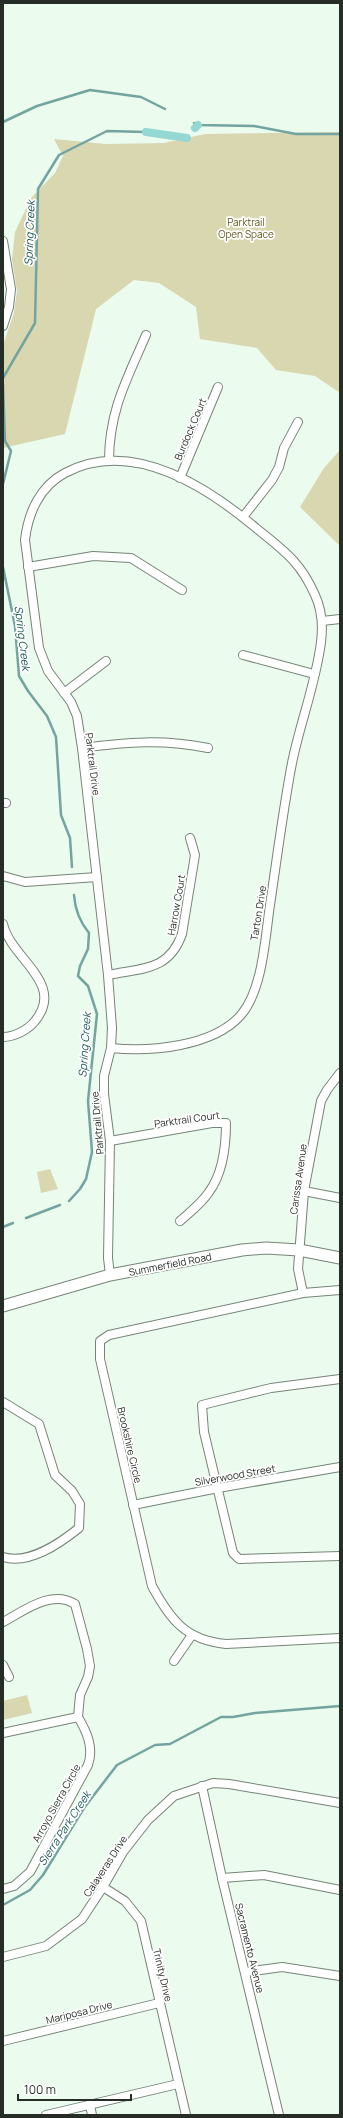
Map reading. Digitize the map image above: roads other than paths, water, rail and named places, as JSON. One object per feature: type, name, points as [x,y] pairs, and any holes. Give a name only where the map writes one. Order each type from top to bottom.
[{"type":"street","points":[[3,241],[11,289],[10,307],[3,324]]},
{"type":"street","points":[[109,461],[109,433],[116,404],[146,335]]},
{"type":"street","name":"Burdock Court","points":[[180,478],[218,387]]},
{"type":"street","points":[[243,517],[272,480],[279,467],[284,448],[298,422]]},
{"type":"street","name":"Parktrail Drive","points":[[110,1275],[108,1258],[110,1141],[104,1076],[111,1048],[112,1028],[108,975],[97,877],[77,716],[64,693],[48,670],[39,648],[28,568],[25,540],[26,527],[34,505],[41,494],[52,483],[75,468],[109,461],[140,464],[180,478],[223,502],[294,560],[305,573],[316,598],[322,621]]},
{"type":"street","points":[[28,568],[93,556],[131,558],[182,590]]},
{"type":"street","points":[[322,621],[340,619]]},
{"type":"street","name":"Tarton Drive","points":[[111,1048],[149,1050],[203,1039],[229,1026],[246,1008],[260,968],[292,764],[321,643],[322,621]]},
{"type":"street","points":[[242,655],[314,674]]},
{"type":"street","points":[[64,693],[106,661]]},
{"type":"street","points":[[82,748],[148,741],[174,742],[208,748]]},
{"type":"street","name":"Harrow Court","points":[[108,975],[148,967],[164,962],[172,956],[182,934],[195,855],[190,838]]},
{"type":"street","points":[[4,880],[25,882],[97,877]]},
{"type":"street","points":[[3,924],[13,946],[41,982],[45,1003],[40,1014],[32,1024],[20,1032],[3,1037]]},
{"type":"street","name":"Carissa Avenue","points":[[303,1293],[298,1269],[304,1192],[321,1100],[340,1073]]},
{"type":"street","name":"Parktrail Court","points":[[110,1141],[212,1123],[226,1123],[226,1139],[215,1182],[209,1193],[180,1221]]},
{"type":"street","points":[[304,1192],[340,1198]]},
{"type":"street","name":"Summerfield Road","points":[[3,1306],[110,1275],[242,1250],[266,1248],[299,1250],[340,1258]]},
{"type":"street","name":"Brookshire Circle","points":[[340,1290],[303,1293],[109,1334],[100,1341],[100,1359],[152,1586],[167,1614],[192,1635],[208,1642],[226,1644],[340,1638]]},
{"type":"street","points":[[340,1380],[271,1388],[202,1405],[204,1432],[233,1553],[239,1559],[340,1556]]},
{"type":"street","points":[[3,1402],[39,1424],[56,1475],[72,1491],[80,1504],[79,1528],[68,1536],[29,1558],[10,1559],[3,1557]]},
{"type":"street","name":"Silverwood Street","points":[[133,1505],[218,1488],[340,1467]]},
{"type":"street","points":[[3,1622],[50,1599],[61,1598],[74,1604],[87,1649],[90,1666],[88,1677],[80,1695],[78,1717],[3,1733]]},
{"type":"street","points":[[174,1661],[192,1635]]},
{"type":"street","points":[[3,1665],[9,1677]]},
{"type":"street","name":"Arroyo Sierra Circle","points":[[3,1889],[14,1886],[30,1872],[88,1765],[92,1755],[88,1738],[78,1717]]},
{"type":"street","name":"Calaveras Drive","points":[[3,1957],[46,1946],[82,1919],[103,1887],[122,1852],[148,1820],[174,1796],[213,1783],[229,1784],[340,1803]]},
{"type":"street","name":"Sacramento Avenue","points":[[202,1786],[222,1878],[246,1972],[279,2115]]},
{"type":"street","points":[[222,1878],[264,1875],[340,1890]]},
{"type":"street","name":"Trinity Drive","points":[[103,1887],[125,1901],[141,1921],[186,2115]]},
{"type":"street","points":[[246,1972],[282,1967],[340,1976]]},
{"type":"street","name":"Mariposa Drive","points":[[3,2041],[159,2003]]},
{"type":"street","points":[[46,2115],[178,2084]]},
{"type":"street","points":[[90,2105],[92,2115]]},
{"type":"waterway","name":"Spring Creek","points":[[3,122],[37,106],[90,90],[141,97],[165,109]]},
{"type":"waterway","name":"Spring Creek","points":[[194,123],[198,125],[254,126],[296,134],[340,134]]},
{"type":"waterway","name":"Spring Creek","points":[[195,128],[198,125]]},
{"type":"waterway","name":"Spring Creek","points":[[3,378],[35,323],[38,189],[59,155],[107,131],[146,132]]},
{"type":"waterway","points":[[146,132],[187,138]]},
{"type":"waterway","name":"Spring Creek","points":[[3,384],[5,441],[11,451],[3,484]]},
{"type":"waterway","name":"Spring Creek","points":[[3,567],[15,626],[19,676],[28,691],[47,716],[56,737],[61,815],[70,838],[72,867]]},
{"type":"waterway","name":"Spring Creek","points":[[69,1201],[80,1189],[86,1179],[92,1152],[88,1101],[97,1014],[88,986],[78,976],[80,966],[88,949],[89,933],[78,916],[74,895]]},
{"type":"waterway","name":"Spring Creek","points":[[26,1218],[60,1205]]},
{"type":"waterway","name":"Spring Creek","points":[[3,1227],[13,1223]]},
{"type":"waterway","name":"Sierra Park Creek","points":[[3,1905],[30,1890],[43,1875],[84,1808],[117,1765],[155,1745],[170,1744],[221,1717],[340,1706]]},
{"type":"park label","name":"Parktrail Open Space","points":[[246,228]]}]
